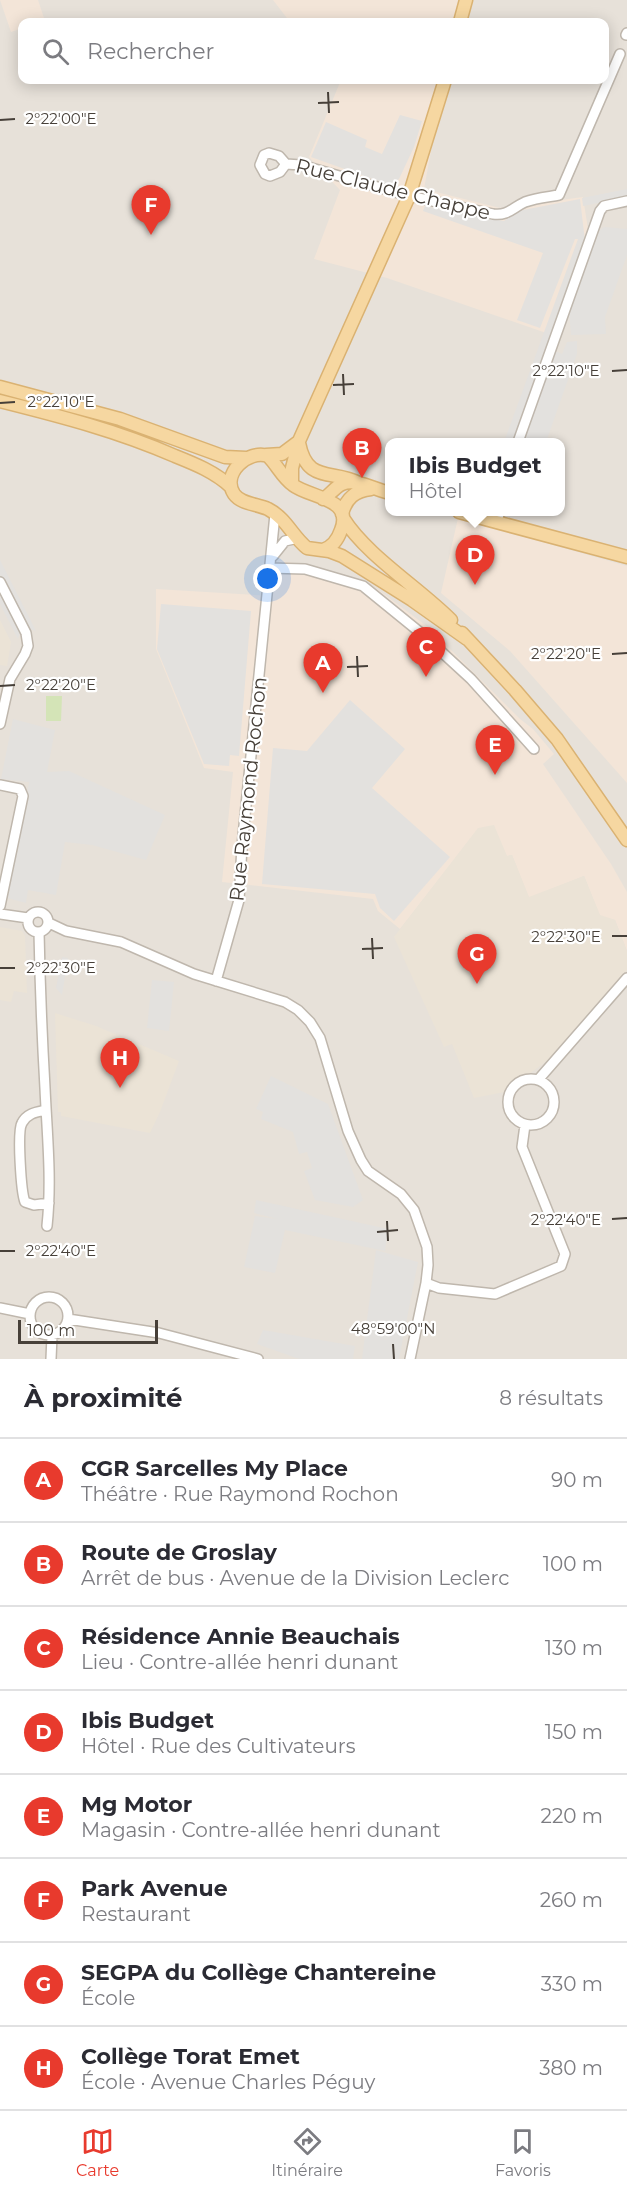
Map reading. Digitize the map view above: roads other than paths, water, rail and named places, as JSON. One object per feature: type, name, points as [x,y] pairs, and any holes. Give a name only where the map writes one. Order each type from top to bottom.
[{"type":"main road","points":[[461,18],[466,0]]},
{"type":"main road","points":[[292,484],[292,468],[299,441],[409,196],[444,84]]},
{"type":"main road","points":[[0,387],[120,419],[225,458],[284,453],[299,441]]},
{"type":"main road","points":[[0,401],[102,428],[145,443],[204,469],[231,487],[241,500],[275,514],[286,523],[307,548],[336,553],[352,562],[467,639]]},
{"type":"main road","points":[[299,441],[304,460],[310,468],[385,492]]},
{"type":"main road","points":[[266,455],[292,484],[304,492],[335,502],[364,544],[435,605],[496,668],[557,739],[625,838]]},
{"type":"main road","points":[[231,487],[234,471],[246,458]]},
{"type":"main road","points":[[323,499],[342,484],[359,483]]},
{"type":"main road","points":[[323,550],[337,539],[349,498],[360,491],[373,489]]},
{"type":"main road","points":[[498,517],[627,557]]},
{"type":"street","name":"Rue Claude Chappe","points":[[609,79],[620,54]]},
{"type":"street","name":"Rue Claude Chappe","points":[[286,164],[301,165],[409,196],[502,215],[509,213],[522,203],[559,195],[607,84]]},
{"type":"street","points":[[519,438],[600,211],[604,206],[627,201]]},
{"type":"street","name":"Rue Raymond Rochon","points":[[216,981],[239,900],[242,846],[275,514]]},
{"type":"street","points":[[298,538],[285,541],[277,548],[269,564],[305,569],[363,586],[422,634],[471,679],[534,749]]},
{"type":"street","points":[[0,582],[28,640],[25,654],[10,679],[0,724]]},
{"type":"street","points":[[0,785],[20,789],[23,796],[0,906]]},
{"type":"street","points":[[28,918],[35,911],[42,912],[47,916],[49,923],[66,931],[121,942],[194,974],[285,1002],[298,1010],[315,1029],[348,1131],[361,1160],[368,1171],[400,1194],[414,1210],[428,1247],[426,1283],[410,1359]]},
{"type":"street","points":[[0,914],[28,918]]},
{"type":"street","points":[[28,918],[30,928],[39,932]]},
{"type":"street","points":[[39,932],[49,923]]},
{"type":"street","points":[[39,932],[49,1203],[47,1226]]},
{"type":"street","points":[[538,1080],[627,978]]},
{"type":"street","points":[[524,1080],[538,1080],[545,1084],[553,1096],[552,1110],[544,1121],[525,1125],[513,1117],[507,1103],[508,1096],[517,1083],[524,1080]]},
{"type":"street","points":[[46,1110],[31,1113],[22,1123],[21,1181],[25,1202],[34,1205],[49,1203]]},
{"type":"street","points":[[426,1283],[439,1288],[495,1294],[561,1266],[565,1254],[522,1147],[525,1125]]},
{"type":"street","points":[[50,1292],[62,1302],[68,1313],[68,1319],[63,1330],[52,1336],[40,1334],[30,1320],[30,1314],[31,1309],[39,1300],[50,1292]]},
{"type":"street","points":[[0,1308],[30,1314]]},
{"type":"street","points":[[68,1319],[159,1334],[258,1359]]},
{"type":"street","points":[[51,1359],[52,1336]]},
{"type":"place","name":"Park Avenue","points":[[151,235]]},
{"type":"place","name":"Route de Groslay","points":[[362,478]]},
{"type":"place","name":"Ibis Budget","points":[[475,585]]},
{"type":"place","name":"Résidence Annie Beauchais","points":[[426,677]]},
{"type":"place","name":"CGR Sarcelles My Place","points":[[323,693]]},
{"type":"place","name":"Mg Motor","points":[[495,775]]},
{"type":"place","name":"SEGPA du Collège Chantereine","points":[[477,984]]},
{"type":"place","name":"Collège Torat Emet","points":[[120,1088]]}]
